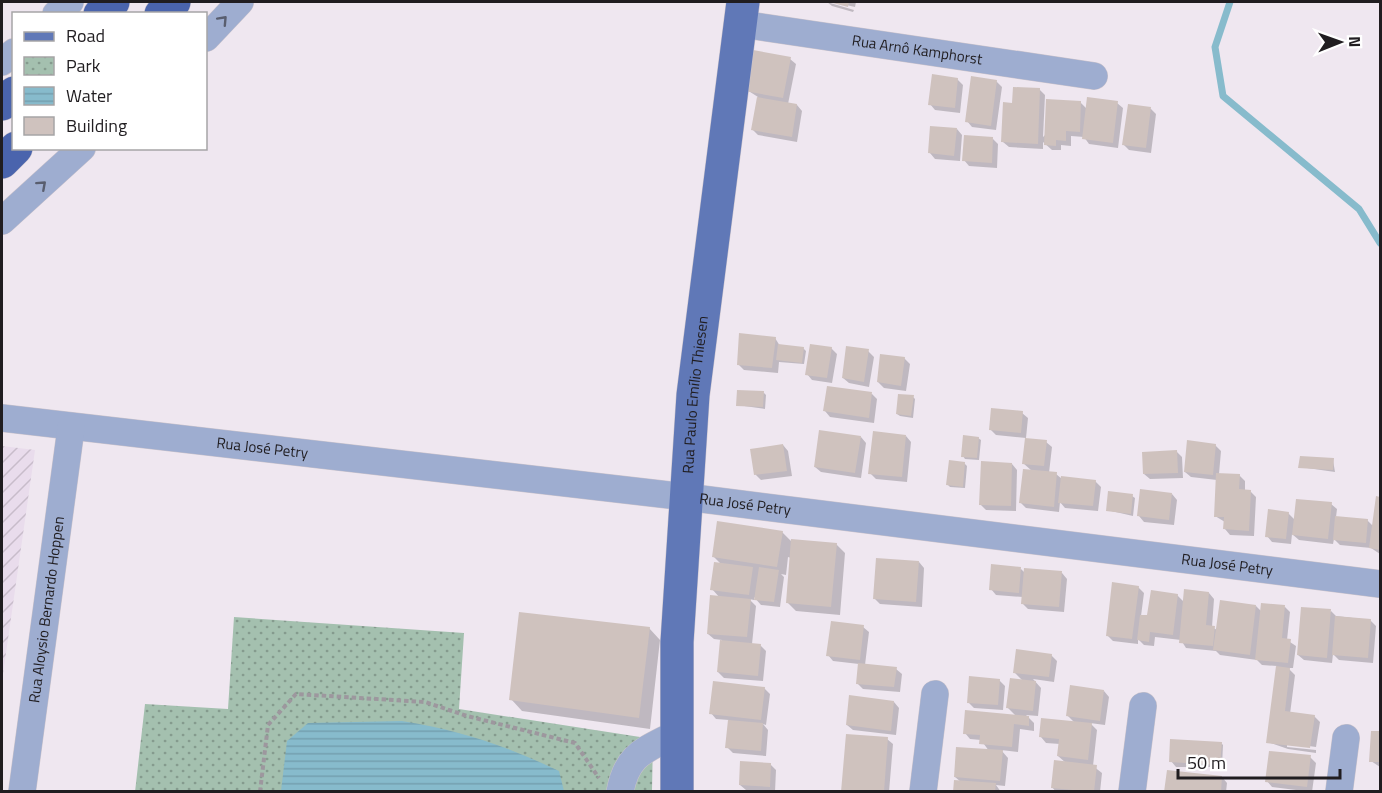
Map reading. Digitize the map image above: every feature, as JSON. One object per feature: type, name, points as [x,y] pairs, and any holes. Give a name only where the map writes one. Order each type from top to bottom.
[{"type":"highway","points":[[2,162],[14,150]]},
{"type":"main road","name":"Rua Paulo Emílio Thiesen","points":[[677,792],[677,642],[693,395],[742,13]]},
{"type":"street","points":[[58,12],[70,2]]},
{"type":"street","points":[[207,37],[240,2]]},
{"type":"street","name":"Rua Arnô Kamphorst","points":[[742,13],[1094,76]]},
{"type":"street","points":[[2,221],[80,150]]},
{"type":"street","name":"Rua José Petry","points":[[2,418],[71,428],[686,497],[1380,584]]},
{"type":"street","name":"Rua Aloysio Bernardo Hoppen","points":[[22,792],[71,428]]},
{"type":"street","points":[[923,792],[935,694]]},
{"type":"street","points":[[1132,792],[1143,706]]},
{"type":"street","points":[[612,789],[638,754],[677,733]]},
{"type":"street","points":[[1339,792],[1346,738]]},
{"type":"path","points":[[260,792],[268,725],[296,694],[425,702],[467,716],[575,743],[612,789]]},
{"type":"shaded area","points":[[2,446],[35,450],[2,681]]},
{"type":"green space","points":[[234,617],[464,633],[459,709],[653,739],[652,791],[135,792],[145,704],[228,709]]},
{"type":"water","points":[[402,721],[463,734],[540,762],[559,771],[564,791],[281,791],[287,741],[308,723]]},
{"type":"building","points":[[829,2],[849,2],[848,7]]},
{"type":"building","points":[[753,50],[791,57],[783,98],[745,91]]},
{"type":"building","points":[[932,74],[958,78],[955,108],[928,105]]},
{"type":"building","points":[[971,76],[997,80],[991,126],[965,122]]},
{"type":"building","points":[[1013,87],[1040,88],[1038,144],[1001,142],[1003,102],[1012,103]]},
{"type":"building","points":[[757,97],[797,104],[792,137],[751,130]]},
{"type":"building","points":[[1087,97],[1118,101],[1113,143],[1082,139]]},
{"type":"building","points":[[1046,99],[1081,101],[1080,132],[1066,131],[1066,141],[1056,140],[1056,146],[1044,145]]},
{"type":"building","points":[[1128,104],[1151,107],[1146,148],[1122,145]]},
{"type":"building","points":[[930,126],[957,128],[954,156],[928,153]]},
{"type":"building","points":[[964,135],[993,137],[992,163],[962,161]]},
{"type":"building","points":[[739,333],[776,337],[772,368],[737,365]]},
{"type":"building","points":[[778,344],[804,347],[802,363],[776,360]]},
{"type":"building","points":[[810,344],[832,347],[827,378],[805,375]]},
{"type":"building","points":[[846,346],[869,349],[864,382],[842,378]]},
{"type":"building","points":[[880,354],[905,357],[901,386],[877,382]]},
{"type":"building","points":[[827,386],[872,392],[869,418],[823,411]]},
{"type":"building","points":[[737,390],[764,391],[763,407],[736,406]]},
{"type":"building","points":[[898,394],[914,395],[911,416],[896,414]]},
{"type":"building","points":[[991,408],[1023,411],[1021,433],[989,430]]},
{"type":"building","points":[[819,430],[861,436],[855,473],[814,467]]},
{"type":"building","points":[[873,431],[906,435],[902,477],[868,474]]},
{"type":"building","points":[[963,435],[979,437],[977,458],[961,457]]},
{"type":"building","points":[[1025,438],[1047,440],[1044,466],[1022,464]]},
{"type":"building","points":[[1187,440],[1216,444],[1213,475],[1184,472]]},
{"type":"building","points":[[783,444],[787,471],[754,475],[750,449]]},
{"type":"building","points":[[1177,450],[1178,473],[1143,474],[1142,452]]},
{"type":"building","points":[[1300,456],[1334,458],[1333,470],[1298,468]]},
{"type":"building","points":[[949,460],[965,462],[963,487],[946,485]]},
{"type":"building","points":[[981,461],[1012,463],[1011,506],[979,505]]},
{"type":"building","points":[[1023,469],[1057,472],[1054,507],[1019,503]]},
{"type":"building","points":[[1216,473],[1240,474],[1239,489],[1251,490],[1249,531],[1223,529],[1224,517],[1214,517]]},
{"type":"building","points":[[1061,476],[1096,480],[1093,506],[1058,503]]},
{"type":"building","points":[[1140,489],[1172,493],[1169,520],[1137,516]]},
{"type":"building","points":[[1108,491],[1133,494],[1131,514],[1106,511]]},
{"type":"building","points":[[1376,496],[1380,497],[1380,550],[1369,548]]},
{"type":"building","points":[[1296,499],[1332,502],[1328,539],[1292,535]]},
{"type":"building","points":[[1268,509],[1289,512],[1286,539],[1265,537]]},
{"type":"building","points":[[1335,516],[1368,519],[1366,543],[1333,540]]},
{"type":"building","points":[[717,521],[783,531],[777,567],[712,557]]},
{"type":"building","points":[[791,539],[837,543],[831,607],[786,603]]},
{"type":"building","points":[[876,558],[919,561],[916,602],[873,599]]},
{"type":"building","points":[[714,562],[753,567],[749,595],[710,590]]},
{"type":"building","points":[[991,564],[1021,567],[1019,593],[989,590]]},
{"type":"building","points":[[759,567],[779,570],[774,602],[754,600]]},
{"type":"building","points":[[1024,568],[1062,571],[1059,607],[1021,604]]},
{"type":"building","points":[[1112,582],[1139,586],[1132,639],[1106,636]]},
{"type":"building","points":[[1184,589],[1209,592],[1206,625],[1215,626],[1213,646],[1179,643]]},
{"type":"building","points":[[1151,590],[1178,594],[1173,635],[1150,632],[1149,642],[1137,640],[1140,615],[1147,615]]},
{"type":"building","points":[[710,595],[751,599],[747,637],[707,634]]},
{"type":"building","points":[[1220,600],[1256,605],[1250,655],[1213,650]]},
{"type":"building","points":[[1261,603],[1285,605],[1282,638],[1291,639],[1288,663],[1255,660]]},
{"type":"building","points":[[1301,607],[1331,609],[1327,658],[1297,655]]},
{"type":"building","points":[[519,612],[650,627],[639,718],[509,700]]},
{"type":"building","points":[[1335,616],[1371,619],[1368,658],[1332,655]]},
{"type":"building","points":[[831,621],[864,625],[860,660],[826,656]]},
{"type":"building","points":[[720,640],[761,644],[758,676],[717,672]]},
{"type":"building","points":[[1016,649],[1052,654],[1049,677],[1013,673]]},
{"type":"building","points":[[858,663],[897,667],[894,687],[856,684]]},
{"type":"building","points":[[1276,666],[1290,668],[1285,711],[1315,715],[1310,748],[1266,743]]},
{"type":"building","points":[[969,676],[1000,679],[998,705],[967,703]]},
{"type":"building","points":[[1010,678],[1036,681],[1033,711],[1006,708]]},
{"type":"building","points":[[713,681],[765,687],[761,720],[709,714]]},
{"type":"building","points":[[1070,685],[1104,690],[1100,721],[1066,716]]},
{"type":"building","points":[[849,695],[894,701],[891,731],[846,725]]},
{"type":"building","points":[[965,710],[1029,716],[1029,726],[1014,724],[1012,747],[979,744],[980,735],[963,734]]},
{"type":"building","points":[[1041,718],[1092,723],[1088,760],[1057,756],[1059,739],[1039,737]]},
{"type":"building","points":[[728,720],[763,723],[761,751],[725,748]]},
{"type":"building","points":[[1371,731],[1380,731],[1380,762],[1369,762]]},
{"type":"building","points":[[846,734],[888,737],[884,792],[841,792]]},
{"type":"building","points":[[1170,739],[1222,742],[1220,765],[1169,762]]},
{"type":"building","points":[[956,747],[1003,750],[1000,781],[954,777]]},
{"type":"building","points":[[1269,751],[1311,755],[1307,787],[1265,782]]},
{"type":"building","points":[[1054,760],[1097,765],[1094,792],[1051,788]]},
{"type":"building","points":[[740,761],[771,763],[770,787],[739,785]]},
{"type":"building","points":[[1167,770],[1222,776],[1221,792],[1164,792]]},
{"type":"building","points":[[954,780],[996,783],[995,792],[953,792]]},
{"type":"waterway","points":[[1230,2],[1215,47],[1223,96],[1359,209],[1380,243]]}]
